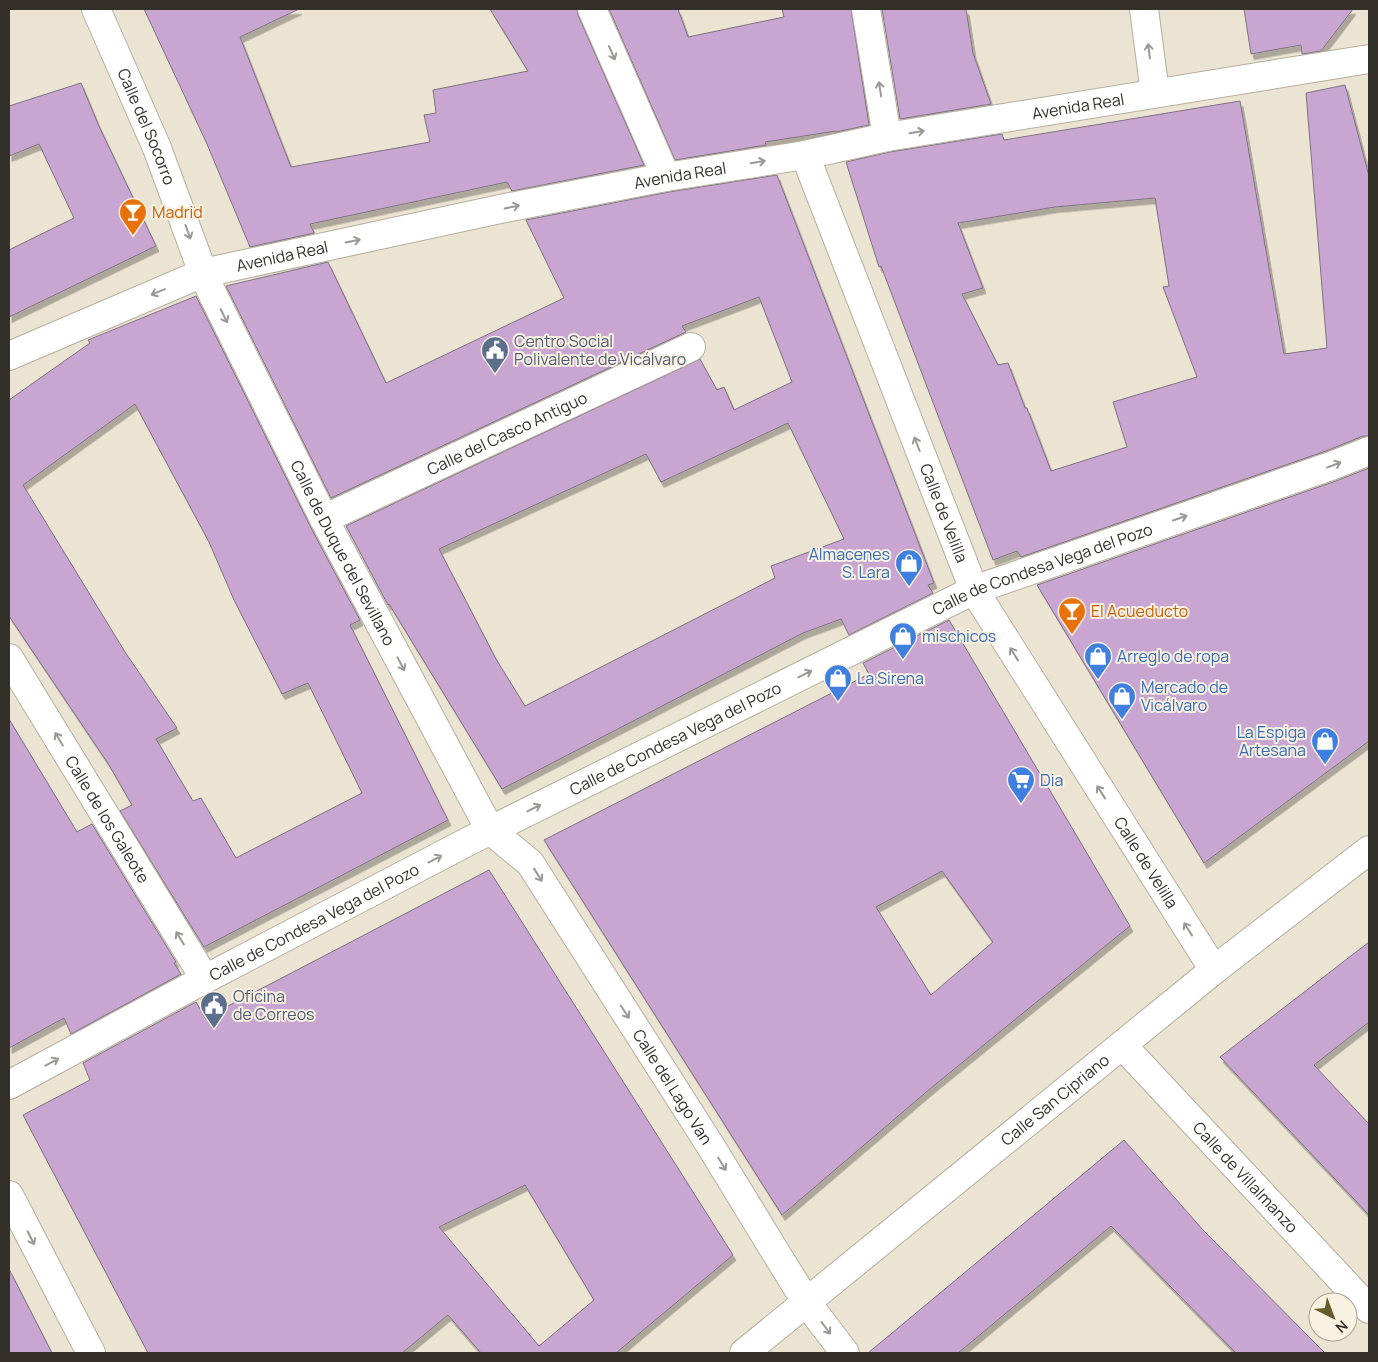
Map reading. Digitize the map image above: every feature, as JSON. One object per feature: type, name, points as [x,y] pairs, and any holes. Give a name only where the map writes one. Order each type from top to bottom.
[{"type":"street","name":"Calle del Socorro","points":[[96,9],[157,148],[202,272]]},
{"type":"street","points":[[592,9],[666,177]]},
{"type":"street","points":[[866,9],[888,137]]},
{"type":"street","points":[[1144,9],[1155,93]]},
{"type":"street","name":"Avenida Real","points":[[9,356],[202,272],[510,207],[666,177],[805,155],[888,137],[1369,60]]},
{"type":"street","name":"Calle de Velilla","points":[[805,155],[974,590],[1214,970]]},
{"type":"street","name":"Calle de Duque del Sevillano","points":[[202,272],[324,519],[490,830]]},
{"type":"street","name":"Calle del Casco Antiguo","points":[[324,519],[691,347]]},
{"type":"street","name":"Calle de Condesa Vega del Pozo","points":[[9,1085],[205,979],[490,830],[974,590],[1331,466],[1369,451]]},
{"type":"street","name":"Calle de los Galeote","points":[[9,658],[205,979]]},
{"type":"street","name":"Calle del Lago Van","points":[[490,830],[530,863],[710,1145],[808,1303],[844,1353]]},
{"type":"street","name":"Calle San Cipriano","points":[[744,1353],[808,1303],[1214,970],[1369,850]]},
{"type":"street","name":"Calle de Villalmanzo","points":[[1122,1045],[1369,1309]]},
{"type":"street","points":[[9,1195],[91,1353]]},
{"type":"building","points":[[144,9],[299,9],[240,37],[291,167],[430,142],[424,115],[436,113],[433,90],[528,71],[490,9],[577,9],[644,165],[512,191],[507,182],[310,224],[314,233],[250,247],[207,144]]},
{"type":"building","points":[[609,9],[678,9],[688,37],[784,17],[782,9],[851,9],[869,125],[836,132],[765,142],[766,145],[675,160]]},
{"type":"building","points":[[882,9],[966,9],[973,53],[991,104],[900,119]]},
{"type":"building","points":[[1244,9],[1353,9],[1321,51],[1302,54],[1301,45],[1251,54]]},
{"type":"building","points":[[81,83],[98,124],[156,246],[9,317],[9,250],[74,218],[39,144],[9,156],[9,106]]},
{"type":"building","points":[[1345,85],[1369,176],[1369,436],[1363,436],[1326,451],[1021,557],[1017,551],[993,560],[881,266],[879,267],[846,162],[890,152],[1002,134],[1004,140],[1240,101],[1284,354],[1327,348],[1306,93]],"holes":[[[1155,198],[1169,286],[1163,287],[1197,377],[1113,402],[1127,447],[1051,471],[1008,363],[998,365],[962,294],[983,288],[958,223],[1055,207]]]},
{"type":"building","points":[[777,175],[934,583],[928,585],[933,593],[849,635],[841,619],[803,633],[502,789],[388,605],[346,526],[700,359],[717,390],[724,387],[734,410],[792,382],[759,297],[682,326],[686,332],[331,498],[226,286],[328,262],[386,383],[564,298],[526,220],[669,192]],"holes":[[[788,423],[844,539],[771,566],[775,578],[525,706],[496,659],[439,549],[646,454],[661,482]]]},
{"type":"building","points":[[196,296],[310,526],[360,620],[350,625],[448,820],[204,947],[120,811],[132,805],[109,765],[9,616],[9,400],[90,343],[88,340]],"holes":[[[135,404],[209,542],[234,600],[282,694],[308,683],[362,793],[236,858],[201,798],[193,801],[156,739],[177,728],[125,652],[23,485]]]},
{"type":"building","points":[[1369,468],[1369,741],[1204,863],[1037,585]]},
{"type":"building","points":[[949,620],[1130,926],[931,1088],[782,1215],[544,840],[869,674],[863,663]],"holes":[[[942,871],[993,942],[931,995],[876,907]]]},
{"type":"building","points":[[9,719],[77,832],[92,824],[176,962],[174,963],[181,974],[71,1034],[64,1018],[9,1048]]},
{"type":"building","points":[[489,870],[733,1255],[616,1353],[481,1353],[448,1315],[402,1353],[148,1353],[23,1115],[90,1080],[83,1063],[196,1002],[205,1018]],"holes":[[[525,1185],[594,1300],[539,1346],[439,1227]]]},
{"type":"building","points":[[1369,942],[1369,1022],[1314,1065],[1369,1124],[1369,1215],[1220,1057]]},
{"type":"building","points":[[1124,1140],[1203,1230],[1308,1336],[1308,1342],[1314,1342],[1325,1353],[1236,1353],[1111,1226],[958,1353],[868,1353]]},
{"type":"building","points":[[9,1269],[52,1353],[9,1353]]},
{"type":"place","name":"Madrid","points":[[133,236]]},
{"type":"place","name":"Centro Social Polivalente de Vicálvaro","points":[[495,374]]},
{"type":"place","name":"Almacenes S. Lara","points":[[909,587]]},
{"type":"place","name":"El Acueducto","points":[[1072,635]]},
{"type":"place","name":"mischicos","points":[[903,660]]},
{"type":"place","name":"Arreglo de ropa","points":[[1098,680]]},
{"type":"place","name":"La Sirena","points":[[838,702]]},
{"type":"place","name":"Mercado de Vicálvaro","points":[[1122,720]]},
{"type":"place","name":"La Espiga Artesana","points":[[1325,765]]},
{"type":"place","name":"Dia","points":[[1021,804]]},
{"type":"place","name":"Oficina de Correos","points":[[214,1029]]}]
